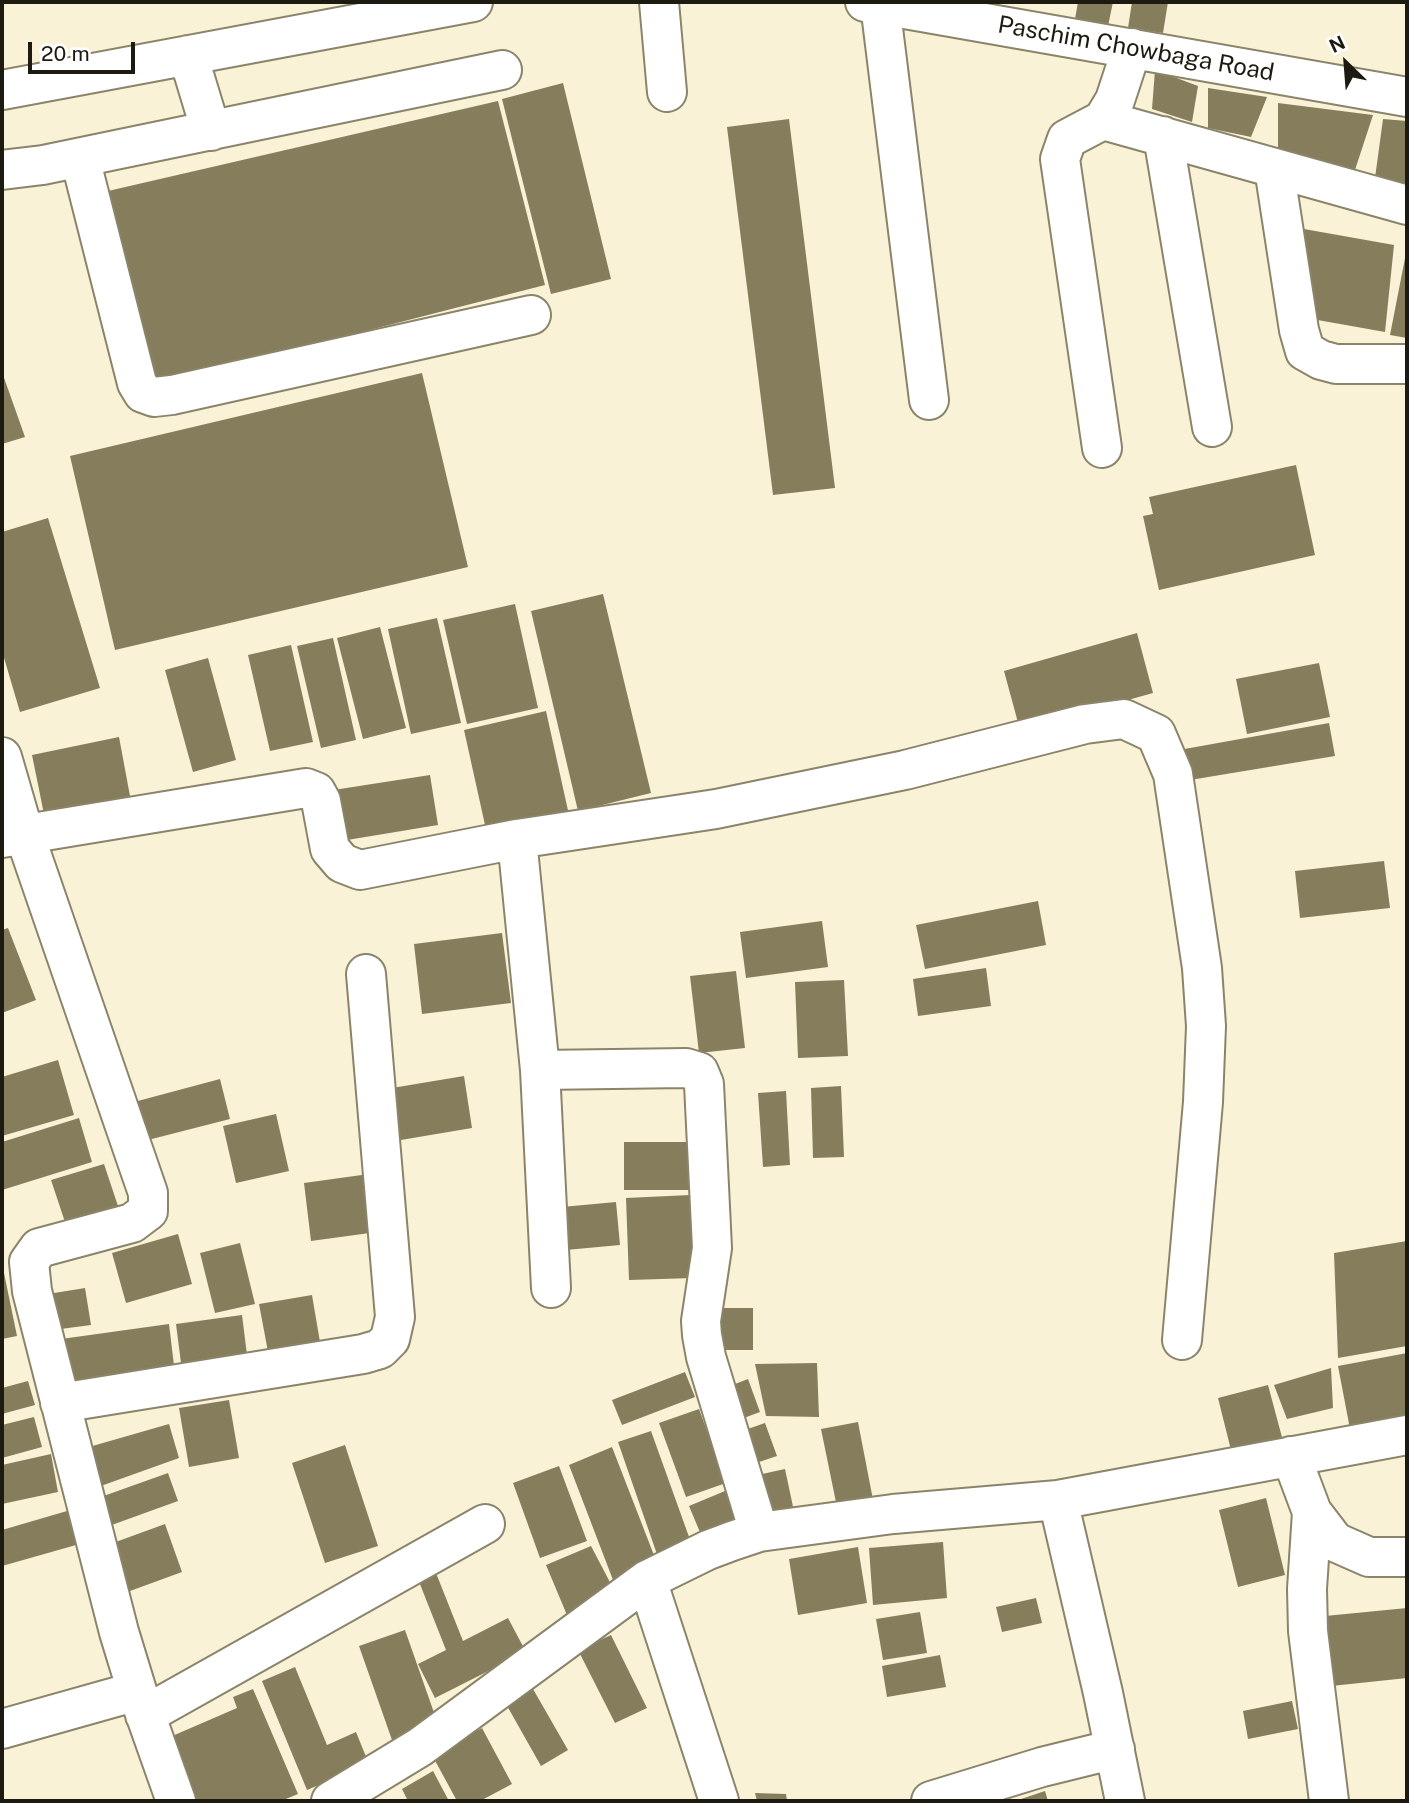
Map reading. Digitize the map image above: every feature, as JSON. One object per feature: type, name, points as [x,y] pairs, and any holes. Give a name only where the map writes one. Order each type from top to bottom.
[{"type":"street","points":[[2,90],[473,2]]},
{"type":"street","points":[[659,2],[667,92]]},
{"type":"street","points":[[873,3],[929,400]]},
{"type":"street","name":"Paschim Chowbaga Road","points":[[873,3],[1407,97]]},
{"type":"street","points":[[1102,448],[1060,159],[1067,139],[1103,120],[1115,100],[1132,48]]},
{"type":"street","points":[[188,55],[211,131]]},
{"type":"street","points":[[2,170],[80,158],[502,70]]},
{"type":"street","points":[[1103,120],[1407,205]]},
{"type":"street","points":[[1163,136],[1212,427]]},
{"type":"street","points":[[80,158],[137,383],[143,393],[154,397],[531,315]]},
{"type":"street","points":[[1274,168],[1299,330],[1306,351],[1321,360],[1336,364],[1407,365]]},
{"type":"street","points":[[13,835],[306,788],[316,792],[321,801],[330,849],[341,863],[360,870],[517,839],[743,804],[905,770],[1085,724],[1124,719],[1156,734],[1173,774],[1202,968],[1206,1026],[1203,1102],[1182,1340]]},
{"type":"street","points":[[2,757],[13,835],[148,1193],[148,1211],[132,1223],[39,1248],[29,1262],[33,1291],[60,1403],[119,1632],[176,1801]]},
{"type":"street","points":[[517,839],[540,1070],[551,1288]]},
{"type":"street","points":[[60,1403],[363,1354],[380,1349],[390,1339],[395,1317],[366,974]]},
{"type":"street","points":[[540,1070],[686,1068],[699,1072],[704,1084],[712,1248],[701,1321],[702,1335],[706,1357],[759,1532]]},
{"type":"street","points":[[331,1801],[421,1747],[647,1580],[708,1550],[759,1532],[893,1514],[1058,1500],[1407,1435]]},
{"type":"street","points":[[1291,1456],[1312,1512],[1335,1542],[1369,1556],[1407,1557]]},
{"type":"street","points":[[1058,1500],[1125,1801]]},
{"type":"street","points":[[1312,1512],[1307,1589],[1308,1631],[1329,1801]]},
{"type":"street","points":[[2,1729],[141,1703],[485,1524]]},
{"type":"street","points":[[647,1580],[719,1801]]},
{"type":"street","points":[[930,1801],[1115,1749]]},
{"type":"building","points":[[1078,2],[1113,2],[1108,26],[1075,19]]},
{"type":"building","points":[[1132,2],[1168,2],[1163,33],[1128,28]]},
{"type":"building","points":[[1155,70],[1198,86],[1192,122],[1152,109]]},
{"type":"building","points":[[563,83],[611,279],[551,294],[502,99]]},
{"type":"building","points":[[1208,88],[1267,97],[1251,137],[1208,128]]},
{"type":"building","points":[[498,101],[545,285],[151,386],[108,191]]},
{"type":"building","points":[[1278,103],[1373,115],[1355,170],[1278,150]]},
{"type":"building","points":[[789,119],[835,488],[773,495],[727,127]]},
{"type":"building","points":[[1383,119],[1407,121],[1407,186],[1375,178]]},
{"type":"building","points":[[1304,229],[1394,245],[1385,332],[1312,319]]},
{"type":"building","points":[[1407,253],[1407,338],[1390,335]]},
{"type":"building","points":[[2,372],[25,437],[2,444]]},
{"type":"building","points":[[422,373],[468,567],[115,650],[70,456]]},
{"type":"building","points":[[1296,465],[1315,555],[1159,590],[1143,516],[1153,514],[1149,497]]},
{"type":"building","points":[[48,518],[100,688],[20,712],[2,651],[2,532]]},
{"type":"building","points":[[603,594],[651,793],[578,811],[531,611]]},
{"type":"building","points":[[515,604],[538,708],[467,724],[443,620]]},
{"type":"building","points":[[437,618],[461,723],[411,734],[388,629]]},
{"type":"building","points":[[380,627],[406,728],[363,739],[337,638]]},
{"type":"building","points":[[1137,633],[1153,693],[1020,730],[1004,671]]},
{"type":"building","points":[[333,638],[356,740],[321,748],[297,646]]},
{"type":"building","points":[[291,645],[313,742],[270,751],[248,655]]},
{"type":"building","points":[[208,658],[236,760],[193,772],[165,670]]},
{"type":"building","points":[[1319,663],[1330,717],[1247,734],[1236,679]]},
{"type":"building","points":[[546,711],[569,815],[487,834],[464,730]]},
{"type":"building","points":[[1329,723],[1335,756],[1184,781],[1179,750]]},
{"type":"building","points":[[119,737],[130,796],[44,814],[32,755]]},
{"type":"building","points":[[430,775],[438,825],[335,842],[327,791]]},
{"type":"building","points":[[1384,861],[1390,908],[1300,918],[1295,871]]},
{"type":"building","points":[[1038,901],[1046,945],[925,969],[916,925]]},
{"type":"building","points":[[822,921],[828,967],[746,978],[740,932]]},
{"type":"building","points":[[8,928],[36,1000],[2,1013],[2,930]]},
{"type":"building","points":[[502,933],[511,1003],[422,1014],[414,944]]},
{"type":"building","points":[[986,968],[991,1006],[918,1016],[913,979]]},
{"type":"building","points":[[736,971],[745,1048],[699,1053],[690,976]]},
{"type":"building","points":[[844,980],[848,1056],[798,1058],[795,982]]},
{"type":"building","points":[[58,1060],[74,1115],[2,1136],[2,1077]]},
{"type":"building","points":[[464,1076],[472,1128],[389,1142],[380,1090]]},
{"type":"building","points":[[220,1079],[230,1119],[144,1141],[134,1102]]},
{"type":"building","points":[[841,1086],[844,1157],[813,1158],[811,1088]]},
{"type":"building","points":[[786,1091],[790,1165],[763,1167],[758,1093]]},
{"type":"building","points":[[276,1114],[289,1171],[236,1183],[223,1126]]},
{"type":"building","points":[[79,1118],[92,1162],[2,1190],[2,1142]]},
{"type":"building","points":[[624,1142],[697,1142],[697,1190],[624,1190]]},
{"type":"building","points":[[104,1164],[120,1212],[67,1228],[51,1180]]},
{"type":"building","points":[[369,1174],[377,1232],[311,1241],[304,1183]]},
{"type":"building","points":[[690,1195],[693,1278],[629,1280],[626,1198]]},
{"type":"building","points":[[616,1202],[620,1245],[555,1251],[551,1208]]},
{"type":"building","points":[[178,1234],[192,1284],[126,1303],[112,1253]]},
{"type":"building","points":[[1407,1241],[1407,1346],[1338,1358],[1334,1253]]},
{"type":"building","points":[[240,1243],[255,1304],[215,1313],[200,1253]]},
{"type":"building","points":[[2,1269],[17,1336],[2,1339]]},
{"type":"building","points":[[85,1288],[91,1325],[53,1330],[48,1294]]},
{"type":"building","points":[[312,1295],[321,1348],[269,1357],[259,1304]]},
{"type":"building","points":[[718,1308],[753,1308],[753,1350],[718,1350]]},
{"type":"building","points":[[242,1315],[248,1363],[182,1371],[176,1324]]},
{"type":"building","points":[[169,1324],[175,1374],[61,1390],[54,1340]]},
{"type":"building","points":[[1407,1353],[1407,1418],[1350,1429],[1338,1366]]},
{"type":"building","points":[[817,1363],[819,1417],[766,1416],[755,1364]]},
{"type":"building","points":[[1331,1368],[1333,1408],[1287,1419],[1274,1385]]},
{"type":"building","points":[[685,1372],[695,1397],[622,1425],[612,1400]]},
{"type":"building","points":[[748,1379],[760,1412],[733,1422],[722,1389]]},
{"type":"building","points":[[28,1381],[35,1405],[2,1414],[2,1388]]},
{"type":"building","points":[[1268,1385],[1283,1441],[1232,1454],[1218,1398]]},
{"type":"building","points":[[229,1400],[239,1458],[189,1467],[179,1408]]},
{"type":"building","points":[[699,1409],[726,1483],[686,1497],[659,1423]]},
{"type":"building","points":[[34,1417],[42,1447],[2,1458],[2,1425]]},
{"type":"building","points":[[858,1422],[874,1505],[838,1512],[821,1429]]},
{"type":"building","points":[[765,1423],[777,1456],[750,1465],[739,1432]]},
{"type":"building","points":[[169,1424],[179,1458],[98,1487],[82,1449]]},
{"type":"building","points":[[651,1431],[693,1548],[659,1560],[618,1442]]},
{"type":"building","points":[[345,1445],[378,1546],[325,1563],[292,1463]]},
{"type":"building","points":[[612,1447],[657,1563],[613,1580],[569,1465]]},
{"type":"building","points":[[51,1454],[58,1492],[2,1504],[2,1465]]},
{"type":"building","points":[[559,1466],[587,1541],[540,1558],[513,1483]]},
{"type":"building","points":[[785,1469],[795,1516],[764,1523],[753,1476]]},
{"type":"building","points":[[168,1473],[178,1501],[109,1526],[98,1498]]},
{"type":"building","points":[[725,1491],[737,1525],[702,1537],[689,1506]]},
{"type":"building","points":[[1266,1498],[1285,1575],[1238,1587],[1219,1510]]},
{"type":"building","points":[[67,1511],[76,1545],[2,1566],[2,1530]]},
{"type":"building","points":[[165,1524],[182,1572],[119,1595],[102,1547]]},
{"type":"building","points":[[943,1542],[947,1598],[873,1605],[869,1548]]},
{"type":"building","points":[[591,1546],[613,1588],[572,1627],[546,1565]]},
{"type":"building","points":[[858,1547],[867,1603],[798,1615],[789,1559]]},
{"type":"building","points":[[434,1568],[463,1641],[508,1618],[526,1652],[435,1698],[418,1664],[446,1650],[416,1574]]},
{"type":"building","points":[[1036,1598],[1042,1623],[1002,1632],[996,1607]]},
{"type":"building","points":[[1407,1608],[1407,1678],[1322,1687],[1315,1617]]},
{"type":"building","points":[[920,1612],[927,1653],[883,1660],[876,1619]]},
{"type":"building","points":[[405,1630],[438,1724],[392,1740],[359,1646]]},
{"type":"building","points":[[611,1635],[647,1708],[615,1723],[578,1650]]},
{"type":"building","points":[[940,1655],[946,1687],[887,1697],[882,1666]]},
{"type":"building","points":[[295,1667],[327,1745],[356,1732],[369,1764],[307,1790],[262,1681]]},
{"type":"building","points":[[253,1689],[298,1794],[281,1801],[189,1801],[163,1740],[237,1708],[233,1697]]},
{"type":"building","points":[[533,1689],[568,1750],[541,1766],[506,1704]]},
{"type":"building","points":[[1292,1701],[1298,1729],[1248,1739],[1243,1711]]},
{"type":"building","points":[[482,1728],[512,1784],[480,1801],[457,1801],[432,1755]]},
{"type":"building","points":[[433,1771],[449,1801],[408,1801],[402,1789]]},
{"type":"building","points":[[1045,1791],[1048,1801],[1015,1801]]},
{"type":"building","points":[[755,1793],[786,1794],[787,1801],[757,1801]]}]
